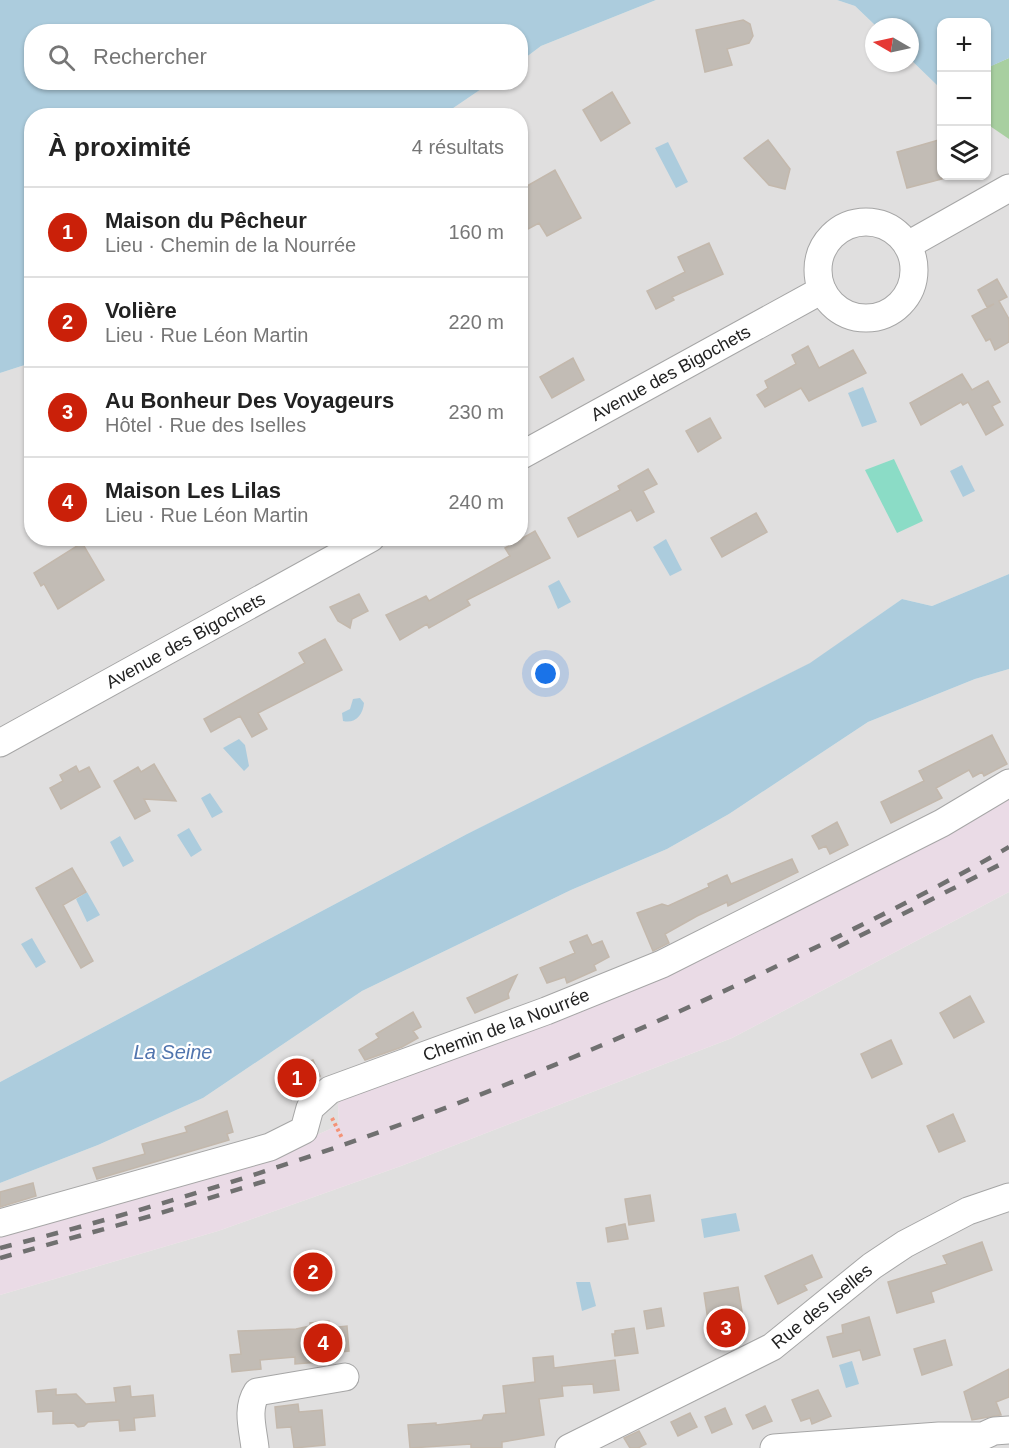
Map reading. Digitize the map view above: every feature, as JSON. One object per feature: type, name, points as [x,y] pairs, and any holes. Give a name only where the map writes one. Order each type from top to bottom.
[{"type":"street","points":[[908,244],[1009,188]]},
{"type":"street","points":[[875,223],[897,232],[908,244],[914,259],[915,275],[910,291],[901,304],[889,313],[874,318],[858,318],[843,313],[830,303],[822,290],[818,274],[819,258],[825,243],[837,231],[851,224],[875,223]]},
{"type":"street","name":"Avenue des Bigochets","points":[[528,452],[822,290]]},
{"type":"street","name":"Avenue des Bigochets","points":[[0,743],[357,546]]},
{"type":"street","name":"Chemin de la Nourrée","points":[[0,1223],[270,1147],[304,1130],[310,1108],[330,1090],[546,1011],[662,964],[942,824],[1009,783]]},
{"type":"street","name":"Rue des Iselles","points":[[568,1448],[772,1347],[872,1266],[905,1244],[968,1211],[1009,1197]]},
{"type":"street","points":[[255,1448],[251,1400],[257,1392],[345,1377]]},
{"type":"street","points":[[774,1448],[939,1436],[983,1436],[994,1431],[1009,1430]]},
{"type":"path","points":[[335,1120],[342,1138]]},
{"type":"shaded area","points":[[656,0],[837,0],[855,6],[868,18],[865,18],[865,72],[919,72],[919,68],[937,85],[937,180],[991,180],[991,66],[1009,58],[1009,574],[932,606],[902,599],[811,663],[467,834],[0,1082],[0,373],[24,365],[24,546],[528,546],[528,108],[453,108],[480,90],[528,90],[528,56],[541,46]]},
{"type":"shaded area","points":[[1009,669],[1009,788],[338,1105],[339,1125],[319,1134],[0,1229],[0,1183],[98,1145],[203,1098],[362,991],[571,890],[667,849],[729,814],[868,722],[975,679]]},
{"type":"shaded area","points":[[1009,788],[1009,892],[732,1038],[401,1166],[218,1231],[0,1295],[0,1229],[319,1134],[339,1125],[338,1105],[344,1094],[549,1019]]},
{"type":"shaded area","points":[[1009,892],[1009,1448],[0,1448],[0,1295],[218,1231],[401,1166],[732,1038]]},
{"type":"green space","points":[[1009,58],[1009,139],[991,127],[991,66]]},
{"type":"green space","points":[[894,459],[923,521],[897,533],[865,470]]},
{"type":"water","points":[[0,0],[656,0],[541,46],[528,56],[528,24],[24,24],[24,90],[480,90],[453,108],[24,108],[24,365],[0,373]]},
{"type":"water","points":[[837,0],[1009,0],[1009,58],[991,66],[991,18],[937,18],[937,85],[919,68],[919,18],[868,18],[855,6]]},
{"type":"water","points":[[668,142],[688,182],[676,188],[655,148]]},
{"type":"water","points":[[863,387],[877,422],[862,427],[848,393]]},
{"type":"water","points":[[962,465],[975,491],[963,497],[950,471]]},
{"type":"water","points":[[666,539],[682,570],[670,576],[653,547]]},
{"type":"water","name":"La Seine","points":[[1009,574],[1009,669],[975,679],[868,722],[729,814],[667,849],[571,890],[362,991],[203,1098],[98,1145],[0,1183],[0,1082],[467,834],[810,663],[902,599],[932,606]]},
{"type":"water","points":[[559,580],[571,602],[558,609],[548,586]]},
{"type":"water","points":[[360,698],[364,703],[360,715],[355,720],[343,721],[342,713],[350,709],[353,699]]},
{"type":"water","points":[[239,739],[245,745],[249,766],[244,771],[223,748]]},
{"type":"water","points":[[210,793],[223,812],[212,818],[201,798]]},
{"type":"water","points":[[189,828],[202,850],[191,857],[177,835]]},
{"type":"water","points":[[120,836],[134,861],[123,867],[110,842]]},
{"type":"water","points":[[87,892],[100,915],[87,922],[76,899]]},
{"type":"water","points":[[32,938],[46,962],[36,968],[21,944]]},
{"type":"water","points":[[736,1213],[740,1231],[704,1238],[701,1219]]},
{"type":"water","points":[[576,1282],[590,1282],[596,1306],[582,1311]]},
{"type":"water","points":[[852,1361],[859,1384],[846,1388],[839,1365]]},
{"type":"building","points":[[743,20],[750,24],[753,36],[749,43],[727,49],[732,65],[705,72],[696,30]]},
{"type":"building","points":[[612,92],[630,123],[601,141],[583,110]]},
{"type":"building","points":[[768,140],[790,169],[785,189],[769,185],[744,158]]},
{"type":"building","points":[[937,140],[938,180],[907,188],[897,152]]},
{"type":"building","points":[[555,170],[581,218],[547,236],[539,223],[528,229],[528,185]]},
{"type":"building","points":[[709,243],[723,274],[672,297],[674,300],[656,309],[647,291],[685,272],[678,257]]},
{"type":"building","points":[[997,279],[1007,297],[999,301],[1009,319],[1009,342],[995,350],[990,339],[986,341],[972,316],[994,304],[987,307],[978,290]]},
{"type":"building","points":[[808,346],[819,368],[853,350],[866,373],[809,401],[801,388],[765,407],[757,395],[768,388],[765,381],[796,364],[792,355]]},
{"type":"building","points":[[573,358],[584,380],[552,398],[540,377]]},
{"type":"building","points":[[962,374],[972,390],[988,381],[1000,402],[992,406],[1003,425],[986,435],[968,402],[963,405],[961,402],[921,425],[910,403]]},
{"type":"building","points":[[710,418],[721,438],[698,452],[686,431]]},
{"type":"building","points":[[648,469],[657,484],[643,491],[654,512],[637,521],[631,510],[578,537],[568,518],[620,490],[618,486]]},
{"type":"building","points":[[756,513],[767,532],[722,557],[711,538]]},
{"type":"building","points":[[535,531],[550,558],[467,600],[470,605],[429,628],[427,624],[400,640],[386,615],[426,596],[429,601],[510,556],[505,548],[509,546],[528,546],[528,535]]},
{"type":"building","points":[[77,546],[84,546],[104,580],[58,609],[44,584],[41,586],[34,573]]},
{"type":"building","points":[[359,594],[368,611],[352,619],[350,628],[338,621],[330,607]]},
{"type":"building","points":[[325,639],[342,670],[258,713],[267,729],[252,737],[240,716],[211,732],[204,719],[305,663],[299,653]]},
{"type":"building","points":[[992,735],[1007,764],[984,776],[982,772],[973,777],[969,770],[936,788],[942,798],[891,823],[881,802],[924,781],[919,771]]},
{"type":"building","points":[[154,764],[176,801],[144,799],[150,811],[135,819],[114,781],[138,767],[141,772]]},
{"type":"building","points":[[76,766],[79,772],[89,767],[100,787],[61,809],[50,788],[63,781],[60,775]]},
{"type":"building","points":[[837,822],[848,845],[830,854],[826,846],[819,849],[812,836]]},
{"type":"building","points":[[792,859],[798,872],[728,906],[727,902],[697,916],[665,934],[669,943],[653,951],[637,913],[662,904],[668,906],[709,887],[708,884],[727,875],[731,884]]},
{"type":"building","points":[[72,868],[86,892],[63,905],[93,961],[81,968],[36,888]]},
{"type":"building","points":[[587,935],[592,945],[602,941],[609,957],[594,965],[596,970],[567,983],[565,977],[547,983],[540,968],[575,953],[570,942]]},
{"type":"building","points":[[517,975],[508,994],[509,998],[475,1013],[467,998]]},
{"type":"building","points":[[970,996],[984,1022],[954,1038],[940,1013]]},
{"type":"building","points":[[413,1012],[421,1027],[413,1031],[418,1038],[402,1047],[365,1060],[359,1050],[379,1038],[376,1034]]},
{"type":"building","points":[[891,1040],[902,1064],[872,1078],[861,1054]]},
{"type":"building","points":[[313,1060],[320,1076],[305,1082],[307,1085],[302,1089],[287,1095],[278,1073]]},
{"type":"building","points":[[227,1111],[233,1132],[227,1134],[229,1140],[97,1179],[93,1168],[145,1154],[142,1144],[187,1132],[185,1127]]},
{"type":"building","points":[[953,1114],[965,1141],[939,1152],[927,1126]]},
{"type":"building","points":[[33,1183],[36,1196],[0,1207],[0,1192]]},
{"type":"building","points":[[650,1195],[654,1221],[629,1225],[625,1199]]},
{"type":"building","points":[[625,1224],[628,1239],[608,1242],[606,1228]]},
{"type":"building","points":[[982,1242],[992,1270],[931,1292],[934,1302],[897,1313],[888,1282],[947,1264],[943,1256]]},
{"type":"building","points":[[812,1255],[822,1277],[804,1285],[807,1290],[778,1304],[765,1276]]},
{"type":"building","points":[[738,1287],[744,1324],[730,1326],[731,1330],[710,1334],[704,1293]]},
{"type":"building","points":[[661,1308],[664,1326],[647,1329],[644,1311]]},
{"type":"building","points":[[869,1317],[880,1355],[863,1360],[860,1350],[833,1357],[827,1337],[843,1333],[842,1325]]},
{"type":"building","points":[[329,1321],[329,1328],[347,1326],[349,1351],[332,1353],[333,1361],[295,1364],[295,1357],[260,1360],[261,1369],[232,1372],[230,1355],[241,1354],[238,1331],[296,1329],[310,1326],[310,1323]]},
{"type":"building","points":[[634,1328],[638,1353],[615,1356],[612,1334],[615,1334],[615,1331]]},
{"type":"building","points":[[945,1340],[952,1365],[922,1375],[914,1349]]},
{"type":"building","points":[[553,1356],[554,1368],[615,1360],[619,1390],[594,1393],[593,1384],[562,1386],[563,1396],[539,1399],[544,1435],[502,1442],[502,1448],[471,1448],[471,1444],[410,1448],[408,1425],[436,1423],[436,1425],[482,1420],[484,1415],[506,1413],[503,1386],[535,1382],[533,1358]]},
{"type":"building","points":[[1009,1369],[1009,1397],[996,1402],[1001,1415],[972,1420],[964,1392]]},
{"type":"building","points":[[130,1386],[131,1397],[153,1395],[155,1416],[134,1418],[135,1430],[120,1431],[119,1420],[88,1422],[78,1427],[74,1423],[53,1424],[53,1411],[38,1412],[36,1391],[56,1389],[56,1395],[76,1394],[86,1404],[116,1402],[114,1388]]},
{"type":"building","points":[[818,1390],[831,1416],[812,1424],[810,1418],[801,1421],[792,1400]]},
{"type":"building","points":[[298,1404],[299,1412],[322,1410],[325,1445],[294,1448],[291,1427],[277,1428],[275,1407]]},
{"type":"building","points":[[765,1406],[772,1421],[753,1429],[746,1415]]},
{"type":"building","points":[[725,1408],[732,1424],[712,1433],[705,1417]]},
{"type":"building","points":[[690,1413],[697,1427],[678,1436],[671,1422]]},
{"type":"building","points":[[639,1431],[646,1444],[638,1448],[630,1448],[624,1438]]},
{"type":"railway","points":[[0,1248],[100,1221],[297,1161],[395,1127],[587,1052],[864,924],[1009,847]]},
{"type":"railway","points":[[838,947],[1009,860]]},
{"type":"railway","points":[[0,1258],[151,1216],[275,1178]]},
{"type":"place","name":"Maison du Pêcheur","points":[[297,1078]]},
{"type":"place","name":"Volière","points":[[313,1272]]},
{"type":"place","name":"Au Bonheur Des Voyageurs","points":[[726,1328]]},
{"type":"place","name":"Maison Les Lilas","points":[[323,1343]]}]
